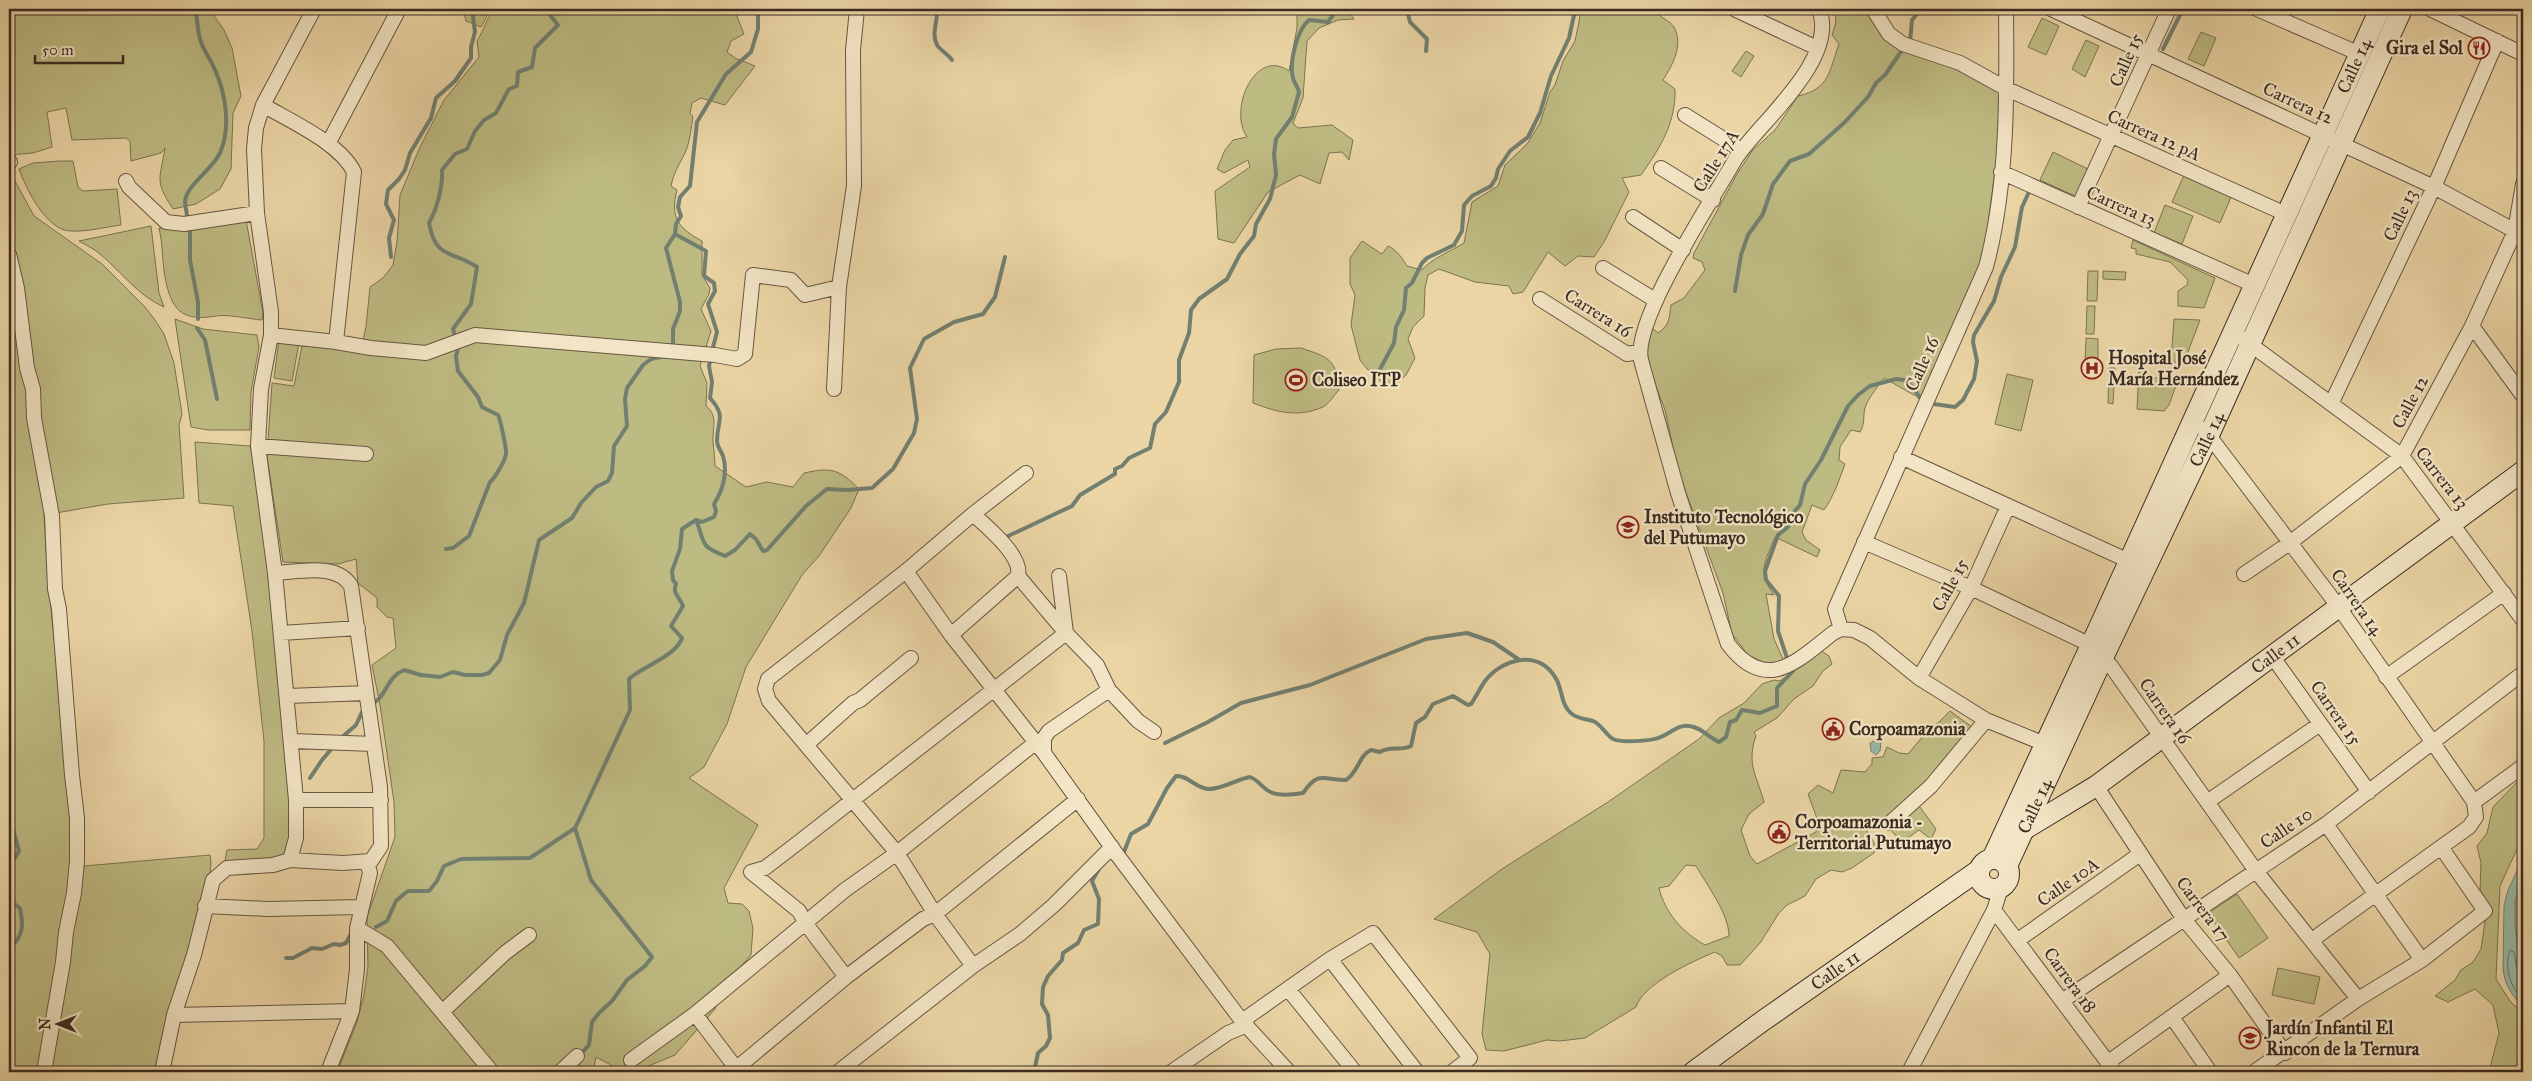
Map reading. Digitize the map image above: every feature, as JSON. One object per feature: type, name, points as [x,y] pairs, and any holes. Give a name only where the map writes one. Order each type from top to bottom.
[{"type":"street","points":[[290,860],[296,838],[296,800],[292,741],[275,573],[258,446],[261,389],[271,334],[269,283],[257,213],[254,149],[256,128],[263,105],[314,9]]},
{"type":"street","points":[[328,144],[399,9]]},
{"type":"street","points":[[834,389],[839,287],[854,186],[853,50],[857,9]]},
{"type":"street","points":[[1734,9],[1817,48]]},
{"type":"street","name":"Calle 17A","points":[[1639,352],[1639,345],[1655,300],[1741,150],[1792,91],[1812,61],[1823,27],[1823,18],[1819,9]]},
{"type":"street","name":"Carrera 12 pA","points":[[1873,9],[1889,34],[1906,46],[1960,63],[2007,89],[2286,214]]},
{"type":"street","name":"Calle 16","points":[[1841,630],[1836,619],[1835,609],[1986,267],[1995,232],[2001,172],[2007,89],[2006,9]]},
{"type":"street","name":"Carrera 12","points":[[2051,9],[2434,187],[2519,236]]},
{"type":"street","name":"Calle 15","points":[[2078,207],[2169,9]]},
{"type":"street","points":[[2256,9],[2360,54]]},
{"type":"street","name":"Calle 14","points":[[1993,865],[2025,829],[2097,651],[2129,561],[2380,9]]},
{"type":"street","name":"Calle 14","points":[[1993,865],[2045,744],[2097,651],[2209,435],[2402,9]]},
{"type":"street","points":[[2430,9],[2523,54]]},
{"type":"street","name":"Calle 13","points":[[2332,402],[2434,187],[2497,41]]},
{"type":"street","points":[[263,105],[328,144],[350,163],[354,172],[336,342]]},
{"type":"street","points":[[1685,115],[1741,150]]},
{"type":"street","points":[[1661,168],[1713,200]]},
{"type":"street","name":"Carrera 13","points":[[2001,172],[2254,286]]},
{"type":"street","points":[[126,181],[128,187],[166,222],[184,224],[257,213]]},
{"type":"street","name":"Calle 12","points":[[2244,574],[2291,542],[2402,456],[2519,236],[2523,184]]},
{"type":"street","points":[[1633,217],[1683,250]]},
{"type":"street","points":[[9,254],[17,288],[27,368],[33,389],[34,418],[52,516],[55,589],[59,609],[77,818],[74,893],[44,1072]]},
{"type":"street","points":[[1603,268],[1655,300]]},
{"type":"street","points":[[271,334],[370,348],[426,353],[475,335],[715,355],[737,359],[745,354],[753,275],[791,280],[805,295],[839,287]]},
{"type":"street","name":"Carrera 16","points":[[1540,299],[1627,354],[1639,352]]},
{"type":"street","points":[[2472,326],[2523,396]]},
{"type":"street","name":"Carrera 13","points":[[2232,333],[2332,402],[2402,456],[2523,620]]},
{"type":"street","points":[[1639,352],[1678,493],[1728,644],[1737,656],[1760,670],[1778,670],[1791,666],[1833,632],[1854,630],[1870,638],[1919,678],[1986,720],[2045,744]]},
{"type":"street","name":"Carrera 14","points":[[2194,417],[2338,606],[2432,743],[2475,810]]},
{"type":"street","points":[[258,446],[366,454]]},
{"type":"street","points":[[1901,457],[2129,561]]},
{"type":"street","points":[[973,966],[935,914],[897,853],[769,701],[765,689],[768,679],[906,571],[972,514],[1026,472]]},
{"type":"street","name":"Calle 11","points":[[2025,829],[2096,786],[2338,606],[2454,524],[2523,472]]},
{"type":"street","name":"Calle 15","points":[[1919,678],[1971,588],[2008,506]]},
{"type":"street","points":[[952,635],[1018,576],[1019,567],[1010,552],[972,514]]},
{"type":"street","name":"Carrera 16","points":[[1864,542],[1971,588],[2097,651],[2256,871],[2358,999]]},
{"type":"street","points":[[162,1072],[174,1015],[194,955],[205,906],[214,880],[227,868],[273,865],[290,860],[367,862],[373,860],[380,846],[381,800],[351,586],[346,578],[332,571],[275,573]]},
{"type":"street","points":[[906,571],[1244,1023],[1285,1071]]},
{"type":"street","points":[[1018,576],[1097,665],[1109,690],[1138,721],[1154,732]]},
{"type":"street","points":[[1059,576],[1066,632]]},
{"type":"street","points":[[2386,677],[2504,593]]},
{"type":"street","points":[[281,633],[358,628]]},
{"type":"street","points":[[846,977],[806,924],[800,911],[751,872],[765,868],[1066,632]]},
{"type":"street","name":"Carrera 15","points":[[2272,656],[2369,792]]},
{"type":"street","points":[[807,744],[853,703],[860,700],[911,658]]},
{"type":"street","name":"Calle 10","points":[[2062,1001],[2183,918],[2326,824],[2523,673]]},
{"type":"street","points":[[631,1060],[695,1014],[845,890],[1039,748],[1049,732],[1109,690]]},
{"type":"street","points":[[288,696],[366,694]]},
{"type":"street","points":[[1890,823],[1931,786],[1986,720]]},
{"type":"street","points":[[2207,802],[2320,724]]},
{"type":"street","points":[[292,741],[374,744]]},
{"type":"street","points":[[2312,940],[2469,827],[2475,810],[2523,766]]},
{"type":"street","name":"Carrera 17","points":[[2096,786],[2183,918],[2230,975],[2285,1053]]},
{"type":"street","points":[[695,1014],[736,1071],[846,977],[923,919],[935,914],[1078,799]]},
{"type":"street","points":[[296,800],[381,800]]},
{"type":"street","points":[[2326,824],[2422,960]]},
{"type":"street","points":[[2254,1072],[2285,1053],[2358,999],[2422,960],[2485,911],[2441,847]]},
{"type":"street","name":"Calle 10A","points":[[2018,940],[2140,854]]},
{"type":"street","points":[[838,1072],[973,966],[1020,934],[1118,856]]},
{"type":"street","points":[[328,1072],[352,1011],[357,968],[357,928],[370,873],[367,862]]},
{"type":"street","points":[[1909,1072],[1994,910],[2001,888],[2009,878],[1993,865],[1978,876],[1984,887],[1996,890],[2001,888]]},
{"type":"street","name":"Calle 11","points":[[1697,1071],[1764,1020],[1993,865]]},
{"type":"street","points":[[205,906],[268,909],[361,907]]},
{"type":"street","name":"Carrera 18","points":[[1994,910],[2111,1068]]},
{"type":"street","points":[[357,928],[386,946],[443,1011],[492,1072]]},
{"type":"street","points":[[1171,1072],[1244,1023],[1330,959],[1373,933],[1470,1058],[1452,1072]]},
{"type":"street","points":[[443,1011],[505,953],[529,935]]},
{"type":"street","points":[[1330,959],[1418,1072]]},
{"type":"street","points":[[2111,1068],[2172,1017],[2230,975]]},
{"type":"street","points":[[1288,989],[1355,1072]]},
{"type":"street","points":[[174,1015],[352,1011]]},
{"type":"street","points":[[2172,1017],[2210,1072]]},
{"type":"street","points":[[560,1072],[577,1056]]},
{"type":"shaded area","points":[[9,9],[209,9],[224,30],[232,48],[241,96],[233,113],[231,169],[220,189],[196,204],[173,209],[163,192],[160,180],[165,148],[161,153],[131,161],[130,141],[126,138],[72,140],[66,108],[47,112],[52,147],[33,153],[9,155]]},
{"type":"shaded area","points":[[463,9],[491,9],[481,27],[466,21]]},
{"type":"shaded area","points":[[495,9],[734,9],[744,34],[731,41],[727,52],[735,58],[755,66],[725,105],[701,98],[692,103],[690,113],[693,117],[688,144],[671,186],[677,190],[675,208],[678,221],[682,227],[702,241],[702,275],[710,288],[701,309],[711,331],[700,366],[707,383],[706,406],[714,418],[715,466],[746,487],[767,482],[793,487],[804,473],[828,470],[846,477],[859,489],[851,508],[819,556],[802,575],[746,667],[727,724],[704,767],[689,778],[758,825],[724,888],[728,903],[742,904],[749,911],[753,928],[751,955],[728,981],[715,1009],[675,1055],[634,1072],[624,1072],[596,1057],[593,1072],[337,1072],[357,1022],[364,995],[368,967],[367,917],[395,837],[394,802],[380,705],[372,665],[396,648],[393,618],[387,617],[377,607],[377,598],[358,583],[356,559],[338,564],[283,562],[267,456],[272,383],[294,386],[302,346],[361,349],[366,327],[370,287],[383,278],[393,265],[397,242],[400,195],[420,147],[444,100],[479,57],[477,41],[489,16]]},
{"type":"shaded area","points":[[1297,9],[1347,9],[1354,19],[1338,20],[1319,28],[1307,41],[1303,98],[1293,123],[1298,128],[1332,125],[1353,140],[1349,160],[1342,152],[1329,153],[1320,184],[1300,175],[1268,192],[1234,243],[1218,239],[1215,191],[1250,167],[1248,160],[1224,173],[1217,169],[1225,150],[1233,140],[1247,137],[1242,125],[1243,98],[1248,85],[1256,74],[1265,67],[1277,66],[1289,71],[1297,28]]},
{"type":"shaded area","points":[[1572,9],[1659,9],[1658,14],[1674,27],[1678,41],[1676,55],[1663,80],[1675,89],[1675,101],[1670,124],[1660,145],[1641,175],[1622,178],[1629,192],[1604,242],[1594,257],[1578,256],[1565,266],[1548,252],[1523,292],[1513,294],[1509,286],[1475,282],[1439,269],[1428,275],[1425,288],[1424,316],[1413,327],[1408,339],[1415,358],[1406,375],[1393,387],[1380,381],[1374,371],[1368,370],[1360,360],[1351,325],[1355,295],[1350,284],[1350,258],[1362,241],[1382,254],[1388,246],[1397,252],[1407,266],[1422,270],[1436,259],[1464,243],[1472,202],[1498,186],[1505,165],[1527,144],[1540,123],[1563,61],[1575,41],[1580,17]]},
{"type":"shaded area","points":[[1824,9],[1867,9],[1889,38],[2001,88],[1998,148],[1983,261],[1921,396],[1914,395],[1884,378],[1872,395],[1865,408],[1863,425],[1860,432],[1851,430],[1840,447],[1839,460],[1845,464],[1831,499],[1824,510],[1812,505],[1802,532],[1806,540],[1820,550],[1817,557],[1775,537],[1764,566],[1764,572],[1765,579],[1774,595],[1766,594],[1774,639],[1784,661],[1772,666],[1748,655],[1732,634],[1723,593],[1678,471],[1665,410],[1648,365],[1644,345],[1652,328],[1658,333],[1665,327],[1671,305],[1684,298],[1705,270],[1702,262],[1693,258],[1694,253],[1737,174],[1752,151],[1775,130],[1798,96],[1816,89],[1827,78],[1839,44],[1832,35],[1836,22],[1835,13]]},
{"type":"shaded area","points":[[2042,18],[2059,26],[2046,55],[2028,47]]},
{"type":"shaded area","points":[[2201,32],[2216,38],[2204,66],[2188,59]]},
{"type":"shaded area","points":[[2086,40],[2099,46],[2085,77],[2072,69]]},
{"type":"shaded area","points":[[1746,51],[1754,56],[1741,77],[1732,71]]},
{"type":"shaded area","points":[[2053,152],[2090,170],[2077,197],[2040,180]]},
{"type":"shaded area","points":[[73,161],[78,187],[83,191],[117,189],[121,225],[71,231],[53,224],[45,216],[32,197],[19,169],[33,163]]},
{"type":"shaded area","points":[[9,170],[34,216],[102,264],[145,307],[164,334],[174,363],[182,414],[179,425],[184,498],[108,504],[44,515],[57,667],[84,866],[210,855],[210,872],[201,898],[179,986],[154,1072],[9,1072]]},
{"type":"shaded area","points":[[2184,175],[2231,197],[2220,223],[2172,202]]},
{"type":"shaded area","points":[[2165,205],[2193,216],[2182,244],[2154,233]]},
{"type":"shaded area","points":[[246,220],[263,313],[262,320],[227,316],[195,317],[180,311],[171,298],[168,288],[159,228],[184,228]]},
{"type":"shaded area","points":[[151,226],[159,293],[164,307],[154,302],[130,283],[100,254],[79,241]]},
{"type":"shaded area","points":[[2133,240],[2215,278],[2204,308],[2178,306],[2178,291],[2187,285],[2188,280],[2170,262],[2136,254],[2136,249],[2131,248]]},
{"type":"shaded area","points":[[2088,271],[2098,271],[2097,301],[2087,301]]},
{"type":"shaded area","points":[[2103,271],[2126,272],[2125,280],[2103,279]]},
{"type":"shaded area","points":[[2087,306],[2095,306],[2094,334],[2086,334]]},
{"type":"shaded area","points":[[175,319],[203,329],[257,335],[259,347],[251,392],[250,430],[208,430],[191,427]]},
{"type":"shaded area","points":[[2174,319],[2200,320],[2183,365],[2171,361]]},
{"type":"shaded area","points":[[2086,338],[2098,339],[2098,363],[2085,363]]},
{"type":"shaded area","points":[[279,340],[299,343],[292,381],[274,378]]},
{"type":"shaded area","name":"Coliseo ITP","points":[[1301,348],[1324,357],[1333,365],[1339,390],[1329,402],[1323,407],[1314,410],[1296,413],[1270,409],[1253,403],[1254,355],[1276,349]]},
{"type":"shaded area","points":[[2109,368],[2115,368],[2113,404],[2108,403]]},
{"type":"shaded area","points":[[2139,370],[2145,370],[2145,377],[2178,380],[2169,405],[2164,411],[2137,409]]},
{"type":"shaded area","points":[[2007,374],[2033,380],[2021,431],[1995,424]]},
{"type":"shaded area","points":[[195,442],[250,446],[254,459],[269,576],[293,813],[287,855],[281,861],[225,861],[227,850],[257,849],[264,838],[264,741],[252,631],[233,506],[199,503]]},
{"type":"shaded area","points":[[1820,650],[1829,656],[1832,664],[1823,671],[1813,686],[1794,699],[1777,718],[1754,732],[1756,736],[1752,762],[1764,802],[1749,814],[1741,830],[1750,856],[1757,864],[1816,832],[1818,821],[1808,794],[1818,785],[1833,793],[1841,770],[1865,772],[1872,764],[1872,758],[1883,757],[1887,747],[1899,753],[1908,754],[1929,729],[1950,711],[1972,727],[1914,799],[1936,829],[1931,839],[1919,830],[1902,842],[1882,821],[1869,818],[1864,826],[1876,846],[1874,853],[1852,868],[1842,872],[1831,870],[1816,879],[1805,896],[1787,905],[1779,913],[1760,943],[1740,965],[1727,965],[1722,956],[1715,952],[1670,974],[1648,990],[1636,1007],[1585,1038],[1560,1041],[1547,1040],[1504,1051],[1486,1050],[1482,1034],[1490,954],[1477,932],[1434,919],[1502,869],[1608,802],[1699,739],[1719,718],[1744,703],[1762,684],[1774,680],[1780,681]],"holes":[[[1686,865],[1696,866],[1717,900],[1728,927],[1729,936],[1705,945],[1689,935],[1670,914],[1659,888],[1669,886]]]},
{"type":"shaded area","points":[[2523,776],[2523,836],[2500,886],[2496,979],[2510,1001],[2523,1014],[2523,1072],[2489,1072],[2499,1033],[2493,1005],[2475,989],[2448,1002],[2435,996],[2455,980],[2461,970],[2473,962],[2481,949],[2487,909],[2480,893],[2481,863],[2477,846],[2487,833],[2493,807]]},
{"type":"shaded area","points":[[2523,883],[2523,983],[2515,925],[2515,900]]},
{"type":"shaded area","points":[[2237,894],[2268,938],[2239,958],[2208,913]]},
{"type":"shaded area","points":[[2278,968],[2320,977],[2314,1004],[2272,995]]},
{"type":"water","points":[[1878,739],[1881,742],[1880,751],[1876,755],[1871,751],[1870,743]]},
{"type":"water","points":[[2523,858],[2523,883],[2515,900],[2515,925],[2523,983],[2523,1006],[2509,989],[2503,967],[2504,906],[2508,890]]},
{"type":"waterway","points":[[187,217],[186,196],[220,153],[226,122],[226,111],[219,79],[201,43],[195,9]]},
{"type":"waterway","points":[[391,257],[389,238],[394,220],[386,204],[388,190],[405,170],[410,153],[431,118],[436,98],[455,81],[471,58],[471,47],[475,32],[472,9]]},
{"type":"waterway","points":[[446,549],[453,548],[469,536],[490,482],[502,465],[506,452],[498,415],[482,407],[478,397],[458,371],[456,356],[458,349],[453,329],[471,304],[477,267],[440,249],[432,235],[429,223],[439,197],[442,170],[455,154],[467,149],[475,131],[484,120],[496,113],[509,89],[517,86],[518,72],[532,67],[535,48],[558,25],[550,15],[549,9]]},
{"type":"waterway","points":[[712,351],[717,332],[708,304],[715,291],[714,283],[704,276],[706,251],[675,234],[676,224],[681,216],[678,207],[680,197],[690,186],[697,122],[726,74],[751,52],[758,29],[758,9]]},
{"type":"waterway","points":[[937,9],[935,41],[952,60]]},
{"type":"waterway","points":[[1004,538],[1072,506],[1080,495],[1115,474],[1115,469],[1122,466],[1129,458],[1150,448],[1155,424],[1166,412],[1179,382],[1179,360],[1189,333],[1191,310],[1199,299],[1227,279],[1240,254],[1254,236],[1256,224],[1270,199],[1276,175],[1274,154],[1276,139],[1292,117],[1299,92],[1294,80],[1292,64],[1295,47],[1301,31],[1309,20],[1328,22],[1333,15],[1334,9]]},
{"type":"waterway","points":[[1407,9],[1410,22],[1427,39],[1426,51]]},
{"type":"waterway","points":[[1373,374],[1379,371],[1394,343],[1396,327],[1404,310],[1406,288],[1412,283],[1422,263],[1427,258],[1454,245],[1462,231],[1464,205],[1472,196],[1491,186],[1496,178],[1498,169],[1510,151],[1528,137],[1540,113],[1551,76],[1569,38],[1574,15],[1579,9]]},
{"type":"waterway","points":[[1910,42],[1912,20],[1921,9]]},
{"type":"waterway","points":[[2163,49],[2183,9]]},
{"type":"waterway","points":[[1735,291],[1741,255],[1748,235],[1763,214],[1773,184],[1790,161],[1809,154],[1844,123],[1868,97],[1876,83],[1885,75],[1900,53],[1906,48]]},
{"type":"waterway","points":[[1934,404],[1955,407],[1963,400],[1974,379],[1977,361],[1973,342],[1974,335],[1994,301],[2001,277],[2015,247],[2022,207],[2029,192]]},
{"type":"waterway","points":[[190,228],[190,260],[198,302],[198,319]]},
{"type":"waterway","points":[[673,348],[673,329],[680,311],[680,302],[666,248],[675,234]]},
{"type":"waterway","points":[[696,520],[704,543],[716,552],[725,556],[735,550],[750,534],[756,539],[763,551],[767,550],[806,506],[827,489],[872,488],[893,469],[914,433],[917,419],[910,368],[924,339],[954,322],[983,314],[995,297],[1005,257]]},
{"type":"waterway","points":[[197,328],[205,340],[217,399]]},
{"type":"waterway","points":[[370,705],[376,702],[393,678],[404,670],[421,675],[440,677],[453,672],[465,675],[482,675],[489,673],[500,660],[507,635],[524,603],[539,540],[572,518],[581,503],[596,487],[608,481],[612,473],[614,446],[627,426],[625,399],[627,388],[643,365],[651,359],[665,356]]},
{"type":"waterway","points":[[376,927],[387,921],[396,901],[408,891],[429,891],[437,881],[444,866],[461,859],[530,858],[575,828],[630,710],[629,679],[673,651],[682,638],[671,626],[683,606],[675,590],[676,584],[673,580],[672,571],[680,549],[682,529],[696,520],[702,522],[714,517],[716,511],[714,504],[720,493],[725,475],[723,456],[717,441],[720,414],[710,398],[712,382],[709,366],[711,358]]},
{"type":"waterway","points":[[1788,661],[1778,631],[1779,596],[1766,580],[1765,571],[1778,535],[1788,527],[1794,512],[1800,505],[1805,484],[1821,460],[1848,406],[1858,395],[1870,386],[1896,379],[1904,380],[1914,388],[1919,397]]},
{"type":"waterway","points":[[1165,743],[1241,703],[1310,685],[1426,639],[1467,633],[1493,642],[1518,659]]},
{"type":"waterway","points":[[1122,857],[1131,834],[1148,824],[1167,788],[1176,776],[1209,789],[1250,777],[1271,792],[1284,795],[1303,793],[1313,781],[1322,778],[1346,780],[1367,752],[1371,750],[1380,752],[1387,749],[1411,746],[1416,723],[1425,717],[1433,704],[1453,696],[1468,705],[1471,704],[1492,673],[1501,667],[1520,660],[1529,660],[1548,668],[1558,681],[1565,706],[1572,714],[1596,722],[1613,739],[1629,741],[1642,741],[1662,737],[1677,728],[1685,726],[1697,728],[1719,742],[1726,737],[1730,722],[1736,720],[1742,710],[1760,713],[1777,706],[1777,688],[1793,671]]},
{"type":"waterway","points":[[340,739],[356,725],[364,708]]},
{"type":"waterway","points":[[310,778],[334,746]]},
{"type":"waterway","points":[[9,820],[11,821],[19,851],[9,868]]},
{"type":"waterway","points":[[575,828],[591,880],[652,957],[645,966],[627,980],[612,1001],[592,1022],[589,1045],[580,1055]]},
{"type":"waterway","points":[[1034,1072],[1038,1053],[1046,1046],[1050,1038],[1048,1015],[1042,1004],[1043,987],[1048,976],[1062,960],[1063,953],[1078,943],[1084,930],[1098,924],[1099,899],[1092,881],[1099,869]]},
{"type":"waterway","points":[[9,900],[20,908],[22,921],[20,935],[9,950]]},
{"type":"waterway","points":[[286,958],[293,958],[312,948],[322,949],[334,944],[346,943],[352,932]]},
{"type":"waterway","points":[[571,1072],[577,1064]]},
{"type":"place","name":"Gira el Sol","points":[[2479,48]]},
{"type":"place","name":"Hospital José María Hernández","points":[[2092,368]]},
{"type":"place","name":"Coliseo ITP","points":[[1296,380]]},
{"type":"place","name":"Instituto Tecnológico del Putumayo","points":[[1628,527]]},
{"type":"place","name":"Corpoamazonia","points":[[1833,729]]},
{"type":"place","name":"Corpoamazonia - Territorial Putumayo","points":[[1779,832]]},
{"type":"place","name":"Jardín Infantil El Rincon de la Ternura","points":[[2250,1038]]}]
